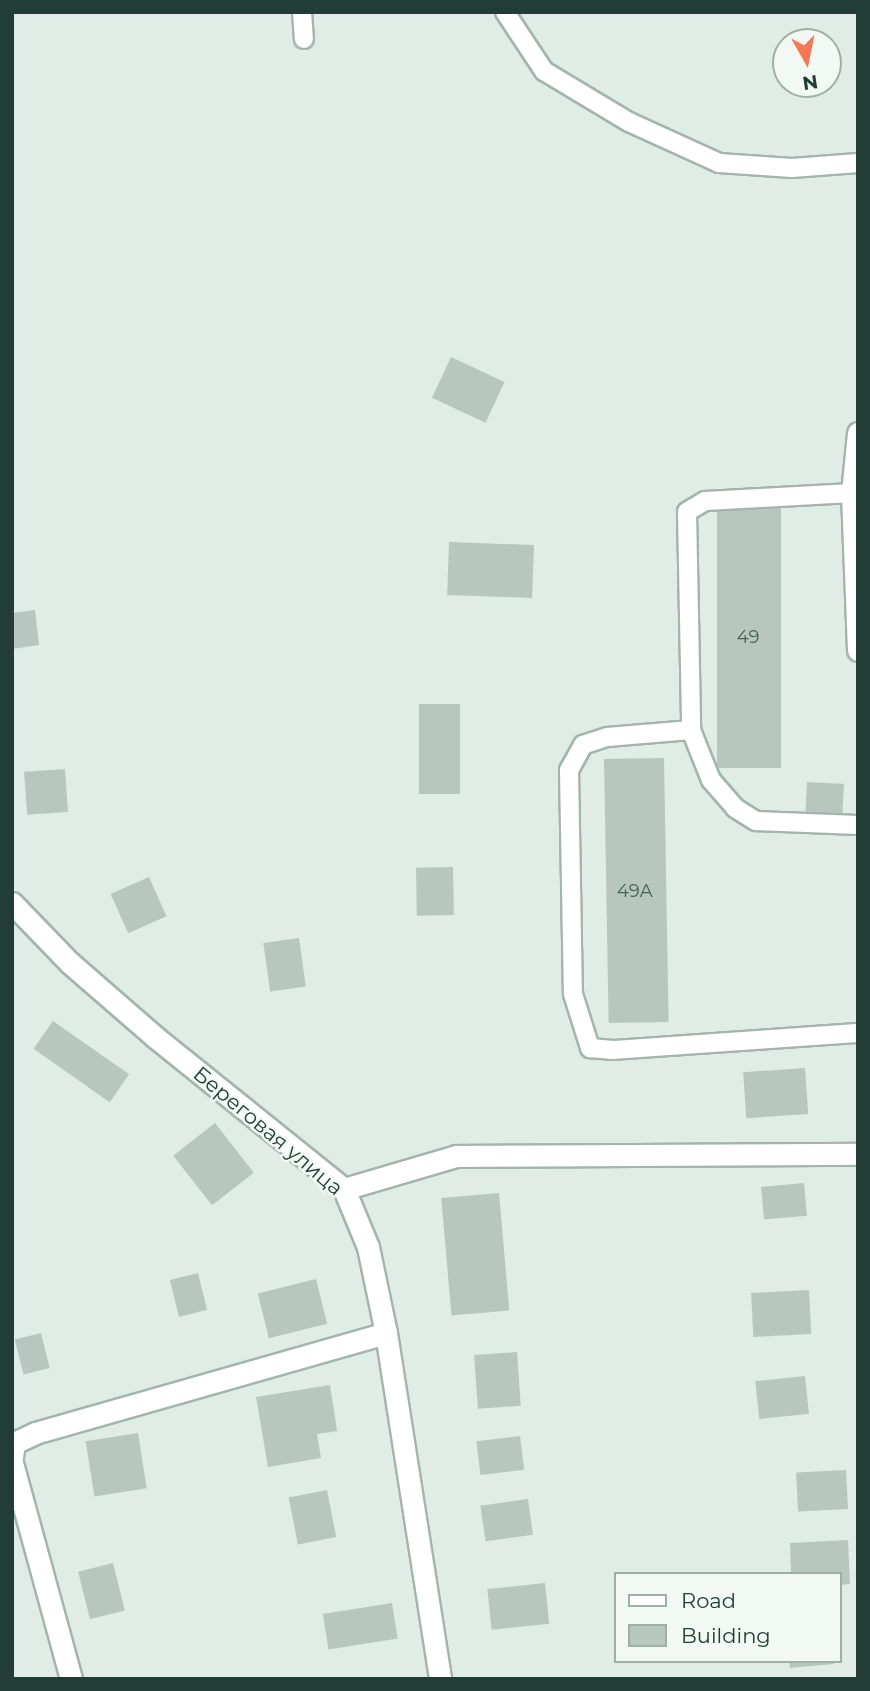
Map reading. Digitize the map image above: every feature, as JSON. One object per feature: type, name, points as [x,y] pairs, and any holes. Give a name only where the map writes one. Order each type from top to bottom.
[{"type":"street","points":[[858,433],[852,494],[858,650]]},
{"type":"street","name":"Береговая улица","points":[[12,903],[70,963],[146,1029],[344,1189],[368,1247],[386,1333],[440,1679]]},
{"type":"street","points":[[344,1189],[456,1156],[858,1154]]},
{"type":"street","points":[[12,1457],[14,1443],[35,1433],[386,1333]]},
{"type":"street","points":[[12,1463],[71,1679]]},
{"type":"lane","points":[[302,12],[304,38]]},
{"type":"lane","points":[[505,12],[544,71],[629,122],[719,163],[792,168],[858,163]]},
{"type":"lane","points":[[852,494],[705,501],[687,512],[691,730],[711,780],[735,808],[756,821],[858,825]]},
{"type":"lane","points":[[691,730],[607,737],[583,745],[569,770],[573,994],[590,1048],[613,1050],[858,1033]]},
{"type":"building","points":[[451,357],[504,382],[485,423],[432,398]]},
{"type":"building","points":[[717,505],[781,505],[781,768],[717,768]]},
{"type":"building","points":[[449,542],[534,545],[532,598],[447,595]]},
{"type":"building","points":[[35,610],[39,645],[12,649],[12,613]]},
{"type":"building","points":[[419,704],[460,704],[460,794],[419,794]]},
{"type":"building","points":[[664,758],[669,1022],[609,1023],[604,759]]},
{"type":"building","points":[[65,769],[68,812],[27,815],[24,772]]},
{"type":"building","points":[[807,782],[844,784],[842,815],[805,813]]},
{"type":"building","points":[[453,867],[454,915],[417,916],[416,868]]},
{"type":"building","points":[[149,877],[166,916],[128,933],[111,894]]},
{"type":"building","points":[[299,938],[306,987],[270,992],[263,943]]},
{"type":"building","points":[[53,1021],[129,1074],[110,1102],[33,1049]]},
{"type":"building","points":[[805,1068],[808,1114],[746,1118],[743,1072]]},
{"type":"building","points":[[215,1123],[254,1173],[212,1205],[173,1156]]},
{"type":"building","points":[[804,1183],[807,1216],[764,1220],[761,1187]]},
{"type":"building","points":[[499,1193],[509,1311],[452,1316],[441,1198]]},
{"type":"building","points":[[198,1273],[207,1310],[179,1317],[170,1280]]},
{"type":"building","points":[[316,1279],[327,1324],[269,1338],[258,1294]]},
{"type":"building","points":[[809,1290],[811,1334],[753,1337],[751,1293]]},
{"type":"building","points":[[41,1333],[50,1368],[24,1374],[15,1340]]},
{"type":"building","points":[[517,1352],[521,1406],[478,1409],[474,1355]]},
{"type":"building","points":[[805,1376],[809,1414],[759,1419],[755,1381]]},
{"type":"building","points":[[330,1385],[337,1431],[317,1434],[321,1458],[268,1467],[256,1397]]},
{"type":"building","points":[[138,1433],[147,1488],[94,1497],[86,1441]]},
{"type":"building","points":[[520,1436],[524,1470],[480,1475],[476,1441]]},
{"type":"building","points":[[846,1470],[848,1509],[798,1512],[796,1473]]},
{"type":"building","points":[[327,1490],[336,1537],[298,1545],[289,1497]]},
{"type":"building","points":[[528,1499],[533,1535],[485,1541],[480,1506]]},
{"type":"building","points":[[848,1540],[850,1584],[842,1585],[842,1572],[791,1572],[790,1543]]},
{"type":"building","points":[[113,1563],[125,1611],[90,1619],[78,1572]]},
{"type":"building","points":[[545,1583],[549,1624],[492,1630],[487,1589]]},
{"type":"building","points":[[392,1603],[398,1639],[328,1650],[323,1614]]},
{"type":"building","points":[[789,1663],[834,1663],[834,1664],[790,1668]]}]
